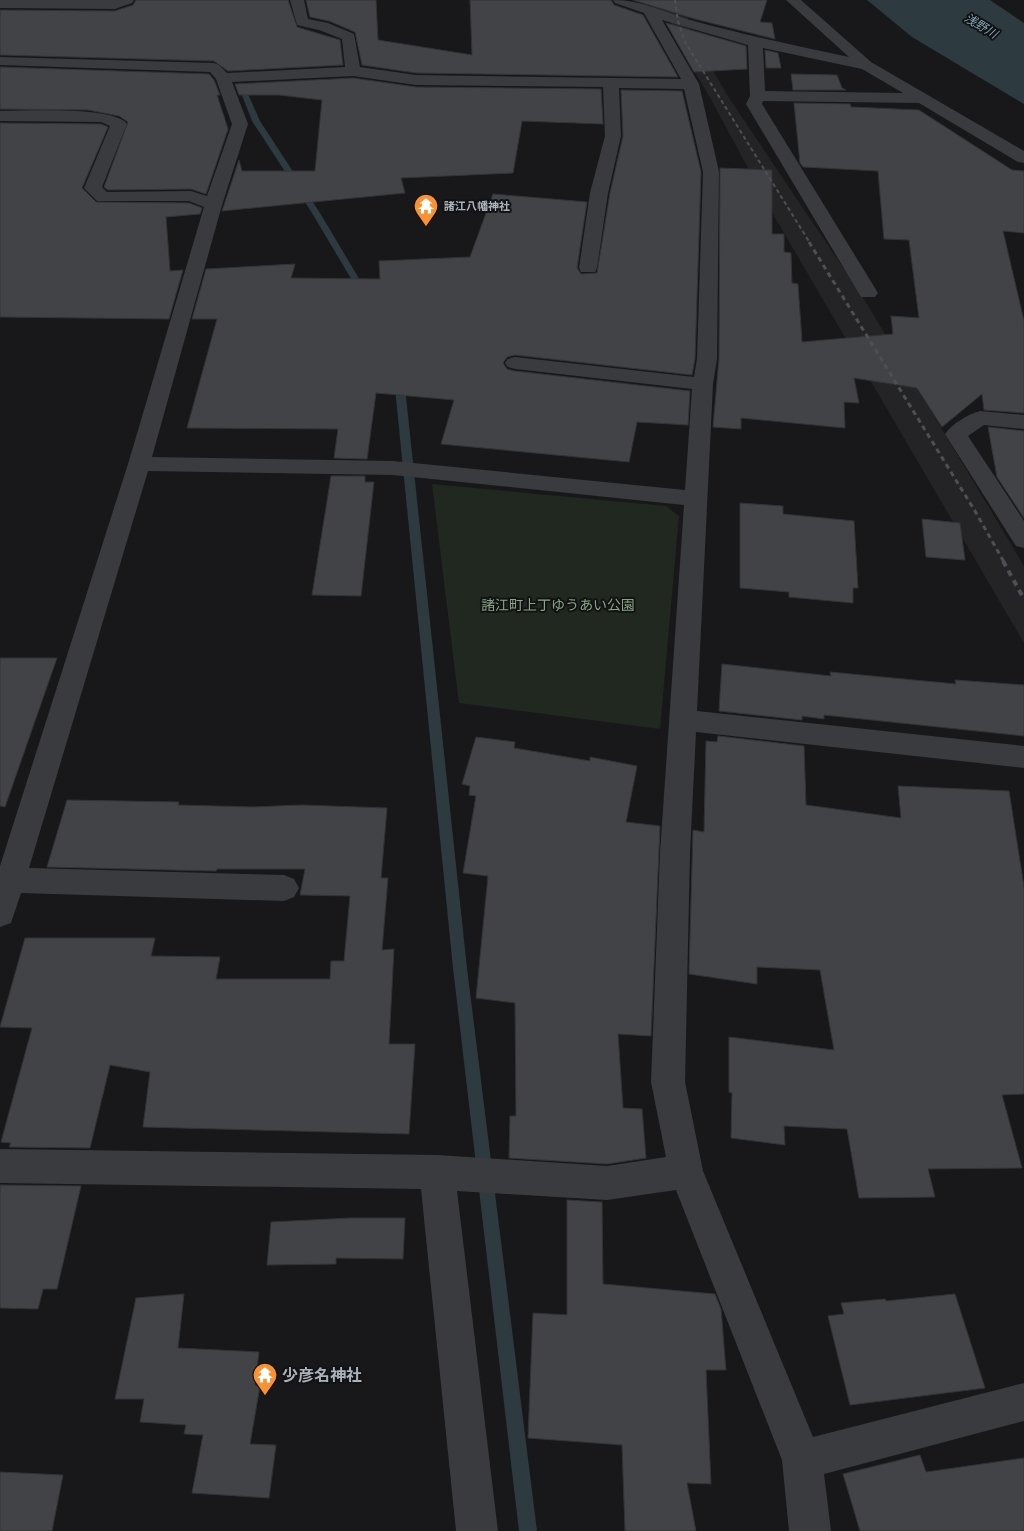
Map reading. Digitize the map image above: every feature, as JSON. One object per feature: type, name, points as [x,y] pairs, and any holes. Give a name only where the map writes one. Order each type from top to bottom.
[{"type":"street","points":[[0,4],[115,5],[127,0]]},
{"type":"street","points":[[297,0],[302,22],[323,26],[349,37],[354,71]]},
{"type":"street","points":[[620,0],[678,20],[755,42],[866,65]]},
{"type":"street","points":[[793,0],[866,65],[1024,158]]},
{"type":"street","points":[[650,10],[691,84],[704,132],[711,172],[707,359],[702,384],[697,500],[675,853],[668,1082],[686,1171],[802,1460],[810,1531]]},
{"type":"street","points":[[755,42],[758,96],[754,104],[868,293]]},
{"type":"street","points":[[0,61],[214,68],[223,78],[240,124],[213,205],[139,464],[0,914]]},
{"type":"street","points":[[223,78],[354,71],[416,80],[691,84]]},
{"type":"street","points":[[588,268],[599,193],[613,136],[612,84]]},
{"type":"street","points":[[758,96],[925,98]]},
{"type":"street","points":[[0,116],[104,117],[119,124],[93,188],[103,197],[191,196],[213,205]]},
{"type":"street","points":[[514,363],[702,384]]},
{"type":"street","points":[[1024,422],[980,418],[956,434],[1024,540]]},
{"type":"street","points":[[139,464],[394,468],[697,500]]},
{"type":"street","points":[[683,720],[1024,757]]},
{"type":"street","points":[[11,880],[284,888]]},
{"type":"street","points":[[0,1166],[438,1172],[607,1182],[686,1171]]},
{"type":"street","points":[[438,1172],[478,1531]]},
{"type":"street","points":[[802,1460],[1024,1402]]},
{"type":"shaded area","points":[[655,0],[687,11],[690,31],[729,98],[864,299],[1024,566],[1024,643],[774,216],[708,94],[680,48],[672,30],[670,13],[652,8]]},
{"type":"green space","name":"諸江町上丁ゆうあい公園","points":[[432,484],[666,506],[679,516],[660,729],[459,703]]},
{"type":"water","name":"浅野川","points":[[867,0],[990,0],[1024,23],[1024,104],[912,37]]},
{"type":"building","points":[[136,0],[288,0],[297,27],[340,40],[343,65],[228,71],[214,61],[0,55],[0,10],[115,11],[133,5]]},
{"type":"building","points":[[306,0],[376,0],[378,40],[472,55],[470,0],[611,0],[614,5],[643,15],[678,77],[416,73],[362,65],[355,32],[329,21],[310,17]]},
{"type":"building","points":[[633,0],[767,0],[760,22],[772,23],[775,39],[695,19]]},
{"type":"building","points":[[666,23],[746,46],[747,69],[694,72]]},
{"type":"building","points":[[765,50],[778,53],[781,68],[766,68]]},
{"type":"building","points":[[0,67],[209,74],[214,80],[220,95],[217,95],[228,129],[206,194],[191,189],[108,190],[104,187],[128,122],[119,116],[88,110],[0,109]]},
{"type":"building","points":[[791,74],[837,75],[842,88],[846,90],[793,90]]},
{"type":"building","points":[[353,78],[416,87],[601,89],[603,124],[522,121],[513,173],[401,178],[405,193],[222,211],[239,160],[242,171],[315,171],[322,100],[279,95],[239,95],[235,84]]},
{"type":"building","points":[[621,90],[682,91],[701,172],[695,359],[692,375],[515,355],[507,357],[503,363],[507,369],[515,371],[690,391],[688,425],[637,422],[629,462],[441,444],[454,400],[376,393],[367,459],[334,458],[338,429],[187,428],[217,319],[192,319],[206,269],[295,264],[291,278],[380,279],[379,261],[470,257],[493,194],[587,202],[577,268],[581,274],[597,273],[610,193],[623,136]]},
{"type":"building","points":[[794,103],[850,104],[851,107],[919,110],[1012,170],[1024,171],[1024,233],[1003,231],[1024,321],[1024,413],[984,410],[982,394],[942,427],[917,388],[854,378],[859,403],[844,402],[845,428],[741,418],[741,429],[713,427],[719,359],[720,168],[772,170],[772,234],[784,234],[784,252],[791,253],[792,283],[798,284],[802,342],[893,334],[891,316],[919,318],[909,240],[884,239],[878,171],[803,167],[800,163]]},
{"type":"building","points":[[0,123],[101,124],[108,127],[82,188],[96,202],[189,203],[202,208],[200,214],[166,217],[170,271],[183,270],[169,319],[0,317]]},
{"type":"building","points":[[988,427],[1024,431],[1024,518],[997,477]]},
{"type":"building","points":[[331,476],[365,476],[365,482],[374,482],[361,596],[312,595]]},
{"type":"building","points":[[740,503],[783,506],[783,514],[854,521],[858,588],[853,588],[853,603],[789,597],[789,592],[740,588]]},
{"type":"building","points":[[922,519],[960,523],[965,560],[926,557]]},
{"type":"building","points":[[0,658],[57,658],[5,807],[0,806]]},
{"type":"building","points":[[722,664],[831,676],[830,672],[956,684],[955,680],[1024,685],[1024,736],[824,715],[824,719],[802,716],[802,720],[719,711]]},
{"type":"building","points":[[718,736],[804,746],[806,805],[901,818],[898,786],[1009,791],[1024,887],[1024,1094],[1002,1095],[1022,1168],[928,1169],[935,1197],[859,1198],[847,1129],[784,1126],[785,1145],[731,1138],[732,1093],[729,1092],[729,1037],[834,1050],[820,970],[757,967],[757,984],[689,974],[693,830],[704,832],[706,741],[717,742]]},
{"type":"building","points":[[476,737],[515,742],[514,748],[590,761],[590,757],[637,766],[626,822],[660,826],[651,1036],[618,1034],[623,1108],[642,1109],[646,1158],[607,1164],[509,1158],[510,1116],[516,1116],[515,1003],[476,998],[488,876],[463,873],[476,796],[469,795],[470,786],[462,784]]},
{"type":"building","points":[[67,800],[179,802],[178,805],[253,807],[301,805],[387,808],[381,878],[388,878],[382,950],[394,949],[389,1044],[415,1044],[409,1134],[143,1127],[150,1072],[110,1065],[90,1148],[9,1147],[11,1143],[1,1142],[32,1028],[0,1027],[25,938],[155,938],[151,956],[220,957],[216,979],[330,979],[331,961],[344,961],[350,896],[300,895],[305,869],[217,869],[216,871],[47,867]]},
{"type":"building","points":[[0,1185],[81,1186],[57,1289],[43,1289],[38,1309],[0,1308]]},
{"type":"building","points":[[567,1200],[602,1202],[603,1284],[715,1294],[721,1309],[726,1370],[706,1370],[711,1484],[687,1483],[696,1531],[625,1531],[622,1445],[528,1438],[533,1313],[567,1315]]},
{"type":"building","points":[[350,1218],[405,1218],[403,1259],[336,1258],[336,1264],[267,1265],[271,1222]]},
{"type":"building","points":[[184,1294],[178,1348],[259,1352],[255,1385],[260,1386],[250,1444],[276,1445],[269,1498],[192,1493],[203,1435],[184,1434],[186,1425],[140,1422],[144,1399],[115,1399],[136,1298]]},
{"type":"building","points":[[955,1294],[985,1388],[850,1405],[828,1316],[844,1314],[841,1303],[885,1299],[886,1301]]},
{"type":"building","points":[[920,1455],[926,1472],[1024,1458],[1024,1531],[860,1531],[843,1474]]},
{"type":"building","points":[[0,1472],[63,1475],[52,1531],[0,1531]]},
{"type":"waterway","points":[[241,85],[256,121],[316,213],[363,292]]},
{"type":"waterway","points":[[399,378],[460,968],[528,1531]]},
{"type":"railway","points":[[675,0],[678,21],[685,42],[810,243]]},
{"type":"railway","points":[[809,242],[975,511],[1004,562]]},
{"type":"railway","points":[[1003,561],[1024,599]]},
{"type":"place","name":"諸江八幡神社","points":[[426,227]]},
{"type":"place","name":"少彦名神社","points":[[265,1396]]}]
